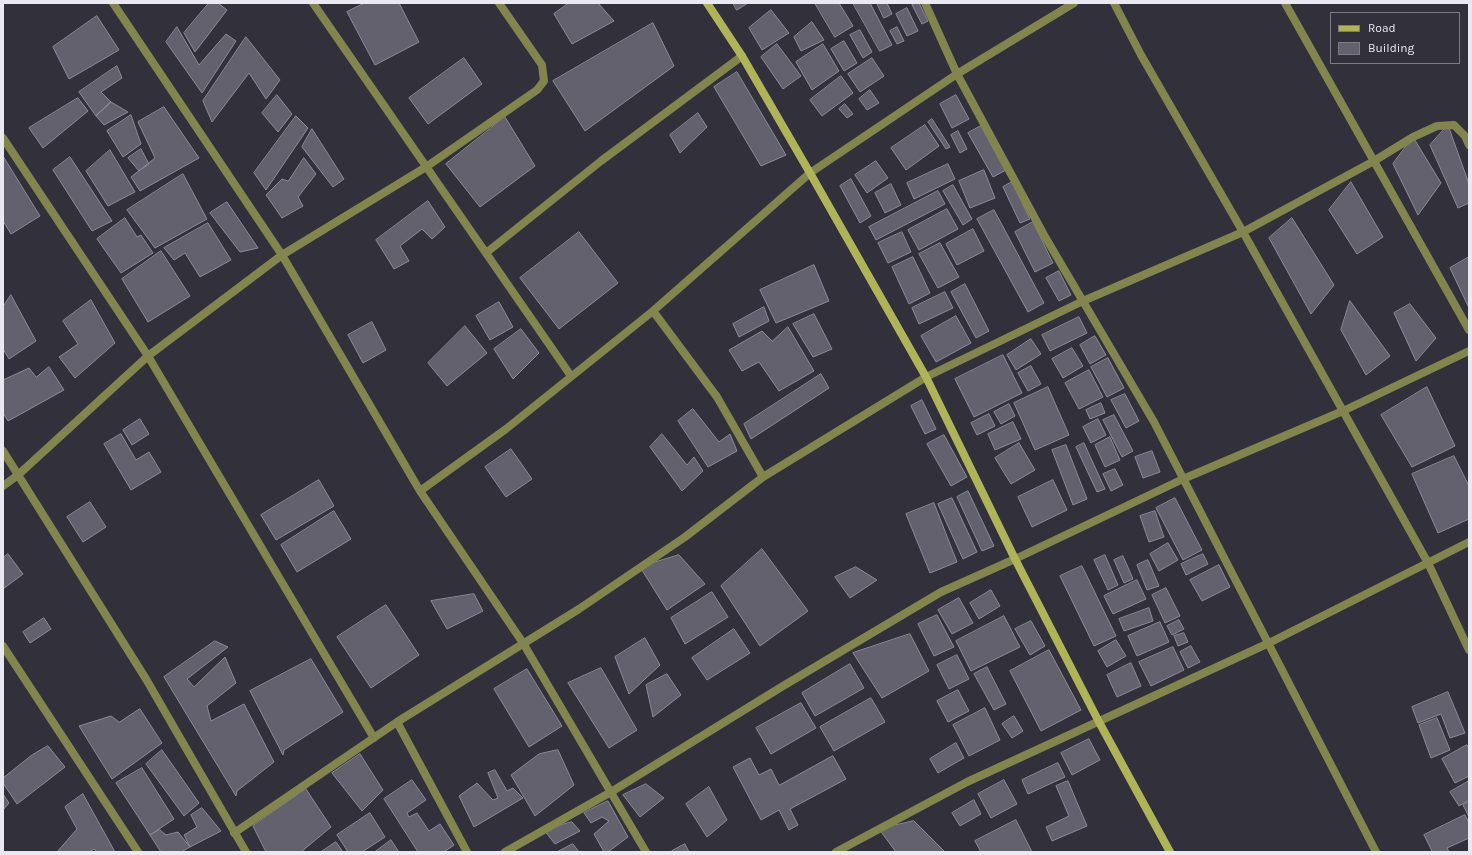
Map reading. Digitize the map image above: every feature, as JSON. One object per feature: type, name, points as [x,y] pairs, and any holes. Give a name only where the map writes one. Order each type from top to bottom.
[{"type":"street","points":[[112,3],[282,255],[420,491],[524,643],[646,852]]},
{"type":"street","points":[[313,3],[571,376]]},
{"type":"street","points":[[3,486],[18,475],[148,356],[282,255],[426,167],[536,90],[544,81],[542,65],[499,3]]},
{"type":"street","points":[[707,3],[742,56],[810,172],[926,377],[1099,722],[1170,852]]},
{"type":"street","points":[[925,3],[958,74],[1044,235],[1154,422],[1376,852]]},
{"type":"street","points":[[420,491],[506,429],[653,311],[810,172],[958,74],[1074,3]]},
{"type":"street","points":[[1114,3],[1141,55],[1428,563],[1469,650]]},
{"type":"street","points":[[1285,3],[1469,330]]},
{"type":"street","points":[[486,253],[601,161],[742,56]]},
{"type":"street","points":[[234,833],[397,722],[579,609],[678,541],[763,477],[926,377],[1083,302],[1242,232],[1374,161],[1413,137],[1437,126],[1454,125],[1465,136],[1469,145]]},
{"type":"street","points":[[3,138],[148,356],[374,738]]},
{"type":"street","points":[[653,311],[717,397],[763,477]]},
{"type":"street","points":[[505,852],[611,792],[783,686],[941,592],[1016,559],[1183,480],[1343,411],[1469,351]]},
{"type":"street","points":[[3,451],[146,679],[246,852]]},
{"type":"street","points":[[836,852],[967,782],[1268,643],[1469,542]]},
{"type":"street","points":[[3,646],[138,852]]},
{"type":"street","points":[[397,722],[468,852]]},
{"type":"building","points":[[209,3],[218,3],[227,10],[195,52],[184,33]]},
{"type":"building","points":[[365,3],[399,3],[419,42],[375,65],[347,12]]},
{"type":"building","points":[[569,3],[598,3],[614,21],[572,44],[554,14]]},
{"type":"building","points":[[733,3],[748,3],[737,10]]},
{"type":"building","points":[[815,3],[839,3],[853,26],[835,37]]},
{"type":"building","points":[[853,3],[870,3],[892,45],[880,51]]},
{"type":"building","points":[[877,3],[887,3],[892,14],[884,18]]},
{"type":"building","points":[[919,3],[928,21],[922,24],[912,5]]},
{"type":"building","points":[[907,8],[918,31],[907,36],[896,14]]},
{"type":"building","points":[[771,10],[789,33],[762,50],[749,28]]},
{"type":"building","points":[[97,16],[119,50],[69,79],[53,47]]},
{"type":"building","points":[[812,22],[824,40],[801,51],[794,37]]},
{"type":"building","points":[[653,23],[674,66],[585,131],[553,81]]},
{"type":"building","points":[[177,27],[199,65],[226,34],[236,41],[202,93],[166,42]]},
{"type":"building","points":[[897,27],[904,41],[897,44],[890,31]]},
{"type":"building","points":[[860,30],[872,52],[863,58],[850,35]]},
{"type":"building","points":[[246,37],[280,80],[266,99],[249,73],[212,122],[203,101]]},
{"type":"building","points":[[844,41],[857,63],[844,71],[831,49]]},
{"type":"building","points":[[777,44],[801,76],[783,89],[761,57]]},
{"type":"building","points":[[823,44],[839,71],[812,90],[796,62]]},
{"type":"building","points":[[464,58],[482,84],[428,124],[409,98]]},
{"type":"building","points":[[872,58],[884,76],[860,92],[848,74]]},
{"type":"building","points":[[117,66],[122,78],[101,92],[111,102],[96,116],[79,92]]},
{"type":"building","points":[[737,72],[786,155],[761,166],[714,87]]},
{"type":"building","points":[[841,76],[853,93],[822,116],[810,100]]},
{"type":"building","points":[[870,90],[879,103],[867,110],[859,99]]},
{"type":"building","points":[[277,95],[292,114],[278,132],[262,113]]},
{"type":"building","points":[[956,95],[969,119],[952,128],[940,104]]},
{"type":"building","points":[[78,98],[88,111],[43,148],[29,128]]},
{"type":"building","points":[[111,102],[128,112],[104,125],[96,116]]},
{"type":"building","points":[[845,104],[853,114],[847,118],[839,109]]},
{"type":"building","points":[[164,107],[199,158],[140,191],[131,177],[155,158],[138,122]]},
{"type":"building","points":[[698,113],[707,127],[680,153],[670,135]]},
{"type":"building","points":[[131,115],[141,144],[123,157],[107,131]]},
{"type":"building","points":[[296,116],[308,128],[266,190],[254,173]]},
{"type":"building","points":[[505,117],[535,166],[480,207],[446,164]]},
{"type":"building","points":[[932,119],[950,147],[946,149],[928,122]]},
{"type":"building","points":[[925,125],[939,146],[906,170],[891,148]]},
{"type":"building","points":[[1448,125],[1469,184],[1469,203],[1458,208],[1430,145]]},
{"type":"building","points":[[981,126],[1006,170],[993,177],[968,133]]},
{"type":"building","points":[[312,129],[344,179],[333,187],[302,147]]},
{"type":"building","points":[[958,131],[967,149],[960,153],[951,135]]},
{"type":"building","points":[[1413,137],[1441,183],[1418,215],[1393,164]]},
{"type":"building","points":[[141,149],[149,164],[139,171],[128,158]]},
{"type":"building","points":[[110,150],[135,192],[108,206],[86,171]]},
{"type":"building","points":[[3,156],[40,216],[11,234],[3,221]]},
{"type":"building","points":[[70,157],[112,221],[92,231],[53,170]]},
{"type":"building","points":[[304,158],[316,174],[298,197],[303,206],[282,218],[266,195],[282,179],[288,181]]},
{"type":"building","points":[[876,161],[888,178],[867,193],[855,175]]},
{"type":"building","points":[[948,164],[955,179],[914,199],[907,183]]},
{"type":"building","points":[[984,170],[995,198],[970,208],[959,181]]},
{"type":"building","points":[[183,174],[207,219],[155,248],[127,210]]},
{"type":"building","points":[[851,179],[871,216],[860,223],[840,186]]},
{"type":"building","points":[[1012,182],[1030,219],[1020,223],[1003,187]]},
{"type":"building","points":[[1351,182],[1383,237],[1357,254],[1329,210]]},
{"type":"building","points":[[891,184],[901,205],[885,213],[875,193]]},
{"type":"building","points":[[953,185],[972,219],[963,225],[943,191]]},
{"type":"building","points":[[938,191],[945,204],[876,240],[869,227]]},
{"type":"building","points":[[428,201],[445,227],[432,239],[422,229],[400,246],[409,261],[394,269],[376,240]]},
{"type":"building","points":[[227,202],[258,248],[240,252],[210,213]]},
{"type":"building","points":[[947,209],[958,229],[919,250],[908,230]]},
{"type":"building","points":[[994,210],[1044,303],[1028,312],[977,219]]},
{"type":"building","points":[[125,218],[137,237],[141,235],[153,253],[121,273],[97,239]]},
{"type":"building","points":[[1292,218],[1334,285],[1311,314],[1269,238]]},
{"type":"building","points":[[1033,222],[1053,263],[1035,272],[1015,232]]},
{"type":"building","points":[[208,223],[231,260],[200,277],[185,253],[174,260],[164,248]]},
{"type":"building","points":[[973,229],[984,251],[957,265],[946,244]]},
{"type":"building","points":[[579,232],[618,283],[559,329],[520,278]]},
{"type":"building","points":[[902,232],[911,252],[888,263],[878,243]]},
{"type":"building","points":[[940,243],[959,277],[938,288],[919,254]]},
{"type":"building","points":[[161,251],[190,296],[148,322],[122,279]]},
{"type":"building","points":[[913,257],[930,293],[909,304],[892,267]]},
{"type":"building","points":[[1469,257],[1469,308],[1450,268]]},
{"type":"building","points":[[814,265],[829,301],[776,323],[760,290]]},
{"type":"building","points":[[1059,271],[1071,295],[1059,301],[1046,278]]},
{"type":"building","points":[[965,284],[989,331],[976,338],[951,292]]},
{"type":"building","points":[[945,292],[953,308],[919,324],[912,308]]},
{"type":"building","points":[[11,295],[36,341],[9,359],[3,349],[3,307]]},
{"type":"building","points":[[91,300],[115,343],[75,378],[59,357],[78,344],[63,321]]},
{"type":"building","points":[[1350,301],[1390,356],[1366,375],[1341,330]]},
{"type":"building","points":[[499,302],[513,327],[490,340],[476,316]]},
{"type":"building","points":[[1410,304],[1436,338],[1416,361],[1394,313]]},
{"type":"building","points":[[764,307],[769,321],[739,337],[733,324]]},
{"type":"building","points":[[814,314],[832,349],[813,357],[793,324]]},
{"type":"building","points":[[956,316],[971,343],[936,362],[921,336]]},
{"type":"building","points":[[1079,317],[1087,333],[1050,351],[1042,335]]},
{"type":"building","points":[[372,322],[386,350],[363,363],[348,335]]},
{"type":"building","points":[[465,326],[487,353],[447,386],[428,363]]},
{"type":"building","points":[[788,327],[814,371],[779,391],[759,362],[742,371],[729,350],[762,331],[772,341]]},
{"type":"building","points":[[521,329],[539,353],[513,379],[494,349]]},
{"type":"building","points":[[1095,336],[1106,355],[1090,364],[1080,345]]},
{"type":"building","points":[[1031,339],[1041,354],[1016,370],[1007,355]]},
{"type":"building","points":[[1072,348],[1083,366],[1063,378],[1052,359]]},
{"type":"building","points":[[1003,355],[1022,393],[974,417],[955,379]]},
{"type":"building","points":[[1108,358],[1124,388],[1107,397],[1091,367]]},
{"type":"building","points":[[1031,366],[1041,384],[1028,391],[1018,373]]},
{"type":"building","points":[[49,367],[64,390],[8,421],[3,413],[3,380],[29,368],[36,377]]},
{"type":"building","points":[[1089,370],[1103,397],[1079,409],[1065,383]]},
{"type":"building","points":[[821,374],[829,388],[751,439],[744,424]]},
{"type":"building","points":[[1048,387],[1069,435],[1035,450],[1014,403]]},
{"type":"building","points":[[1427,387],[1455,446],[1412,467],[1381,415]]},
{"type":"building","points":[[1125,394],[1139,421],[1126,428],[1111,400]]},
{"type":"building","points":[[922,400],[936,429],[925,434],[911,406]]},
{"type":"building","points":[[1101,403],[1105,413],[1090,419],[1086,410]]},
{"type":"building","points":[[1009,404],[1015,416],[1001,424],[994,412]]},
{"type":"building","points":[[693,409],[719,442],[730,434],[737,451],[708,467],[678,421]]},
{"type":"building","points":[[989,414],[995,426],[977,435],[971,423]]},
{"type":"building","points":[[1114,415],[1133,451],[1122,457],[1103,420]]},
{"type":"building","points":[[140,419],[149,434],[132,445],[123,430]]},
{"type":"building","points":[[1098,419],[1106,435],[1091,443],[1083,427]]},
{"type":"building","points":[[1013,422],[1021,439],[995,450],[988,434]]},
{"type":"building","points":[[121,434],[136,460],[149,452],[161,472],[131,490],[104,444]]},
{"type":"building","points":[[662,434],[687,465],[694,457],[703,471],[682,491],[650,447]]},
{"type":"building","points":[[944,435],[967,477],[951,486],[927,444]]},
{"type":"building","points":[[1110,437],[1120,460],[1105,467],[1095,445]]},
{"type":"building","points":[[1019,443],[1035,470],[1011,484],[995,458]]},
{"type":"building","points":[[1084,443],[1105,489],[1097,492],[1076,447]]},
{"type":"building","points":[[1066,445],[1087,499],[1073,505],[1052,450]]},
{"type":"building","points":[[511,449],[532,479],[506,497],[485,467]]},
{"type":"building","points":[[1152,451],[1160,472],[1143,478],[1135,457]]},
{"type":"building","points":[[1454,456],[1469,486],[1469,519],[1438,533],[1412,474]]},
{"type":"building","points":[[1115,469],[1123,485],[1111,491],[1103,474]]},
{"type":"building","points":[[319,480],[334,506],[276,540],[261,515]]},
{"type":"building","points":[[1053,480],[1067,510],[1032,527],[1018,497]]},
{"type":"building","points":[[968,491],[994,546],[982,551],[957,497]]},
{"type":"building","points":[[952,498],[977,552],[963,559],[938,504]]},
{"type":"building","points":[[1175,498],[1202,550],[1183,560],[1156,508]]},
{"type":"building","points":[[90,502],[106,527],[83,542],[67,517]]},
{"type":"building","points":[[934,503],[957,562],[930,573],[906,514]]},
{"type":"building","points":[[334,511],[351,539],[297,572],[281,545]]},
{"type":"building","points":[[1155,511],[1164,537],[1149,542],[1140,516]]},
{"type":"building","points":[[1168,543],[1178,560],[1159,571],[1150,554]]},
{"type":"building","points":[[762,549],[808,611],[760,646],[721,586]]},
{"type":"building","points":[[8,554],[23,574],[3,589],[3,558]]},
{"type":"building","points":[[1203,554],[1208,564],[1186,575],[1181,564]]},
{"type":"building","points":[[679,555],[705,584],[667,610],[640,567]]},
{"type":"building","points":[[1105,555],[1118,585],[1108,590],[1094,560]]},
{"type":"building","points":[[1123,556],[1133,579],[1124,583],[1114,560]]},
{"type":"building","points":[[1148,560],[1159,586],[1147,590],[1137,565]]},
{"type":"building","points":[[1219,565],[1230,587],[1202,601],[1190,580]]},
{"type":"building","points":[[1082,566],[1116,636],[1094,646],[1060,576]]},
{"type":"building","points":[[856,567],[877,580],[850,598],[835,577]]},
{"type":"building","points":[[1137,580],[1146,599],[1113,614],[1104,596]]},
{"type":"building","points":[[1166,588],[1180,616],[1165,623],[1152,595]]},
{"type":"building","points":[[991,590],[1000,606],[979,619],[970,603]]},
{"type":"building","points":[[712,592],[728,617],[685,644],[671,618]]},
{"type":"building","points":[[474,594],[483,611],[447,629],[431,601]]},
{"type":"building","points":[[959,598],[973,623],[952,634],[938,610]]},
{"type":"building","points":[[386,605],[419,655],[371,688],[337,637]]},
{"type":"building","points":[[1149,608],[1153,621],[1124,631],[1119,619]]},
{"type":"building","points":[[937,615],[954,647],[934,656],[918,624]]},
{"type":"building","points":[[1004,616],[1020,647],[971,671],[956,641]]},
{"type":"building","points":[[44,618],[51,629],[30,643],[23,632]]},
{"type":"building","points":[[1179,620],[1184,629],[1172,635],[1167,626]]},
{"type":"building","points":[[1031,621],[1045,646],[1030,655],[1015,629]]},
{"type":"building","points":[[1160,622],[1169,642],[1137,656],[1128,636]]},
{"type":"building","points":[[734,629],[750,653],[707,680],[692,658]]},
{"type":"building","points":[[1184,633],[1188,642],[1178,646],[1174,636]]},
{"type":"building","points":[[910,634],[929,671],[882,698],[853,653]]},
{"type":"building","points":[[645,638],[660,665],[629,694],[615,657]]},
{"type":"building","points":[[1116,640],[1126,656],[1107,667],[1098,651]]},
{"type":"building","points":[[215,641],[228,647],[187,679],[194,687],[225,657],[236,683],[207,706],[211,721],[244,704],[274,762],[237,791],[236,796],[164,677]]},
{"type":"building","points":[[1191,646],[1200,662],[1188,668],[1180,652]]},
{"type":"building","points":[[1173,647],[1184,670],[1151,686],[1139,662]]},
{"type":"building","points":[[1049,650],[1081,710],[1041,731],[1010,671]]},
{"type":"building","points":[[957,655],[969,679],[949,689],[937,665]]},
{"type":"building","points":[[311,659],[343,712],[284,750],[283,755],[250,691]]},
{"type":"building","points":[[1131,663],[1141,686],[1117,697],[1107,675]]},
{"type":"building","points":[[850,664],[864,688],[815,716],[802,693]]},
{"type":"building","points":[[987,667],[1006,704],[994,710],[974,674]]},
{"type":"building","points":[[601,668],[637,730],[609,748],[568,683]]},
{"type":"building","points":[[527,669],[562,726],[529,747],[494,689]]},
{"type":"building","points":[[667,674],[681,695],[653,717],[646,685]]},
{"type":"building","points":[[958,690],[969,711],[948,722],[937,701]]},
{"type":"building","points":[[1448,692],[1465,733],[1450,738],[1441,714],[1418,723],[1412,707]]},
{"type":"building","points":[[871,698],[885,722],[834,751],[820,727]]},
{"type":"building","points":[[801,703],[816,728],[771,754],[756,728]]},
{"type":"building","points":[[985,708],[1000,740],[969,756],[953,725]]},
{"type":"building","points":[[140,709],[162,743],[112,779],[79,726],[111,716],[119,722]]},
{"type":"building","points":[[1014,716],[1023,731],[1012,738],[1002,724]]},
{"type":"building","points":[[1437,718],[1450,750],[1431,758],[1419,725]]},
{"type":"building","points":[[1089,739],[1100,760],[1072,775],[1061,753]]},
{"type":"building","points":[[956,743],[964,758],[938,773],[930,759]]},
{"type":"building","points":[[1467,745],[1469,748],[1469,776],[1455,783],[1442,759]]},
{"type":"building","points":[[48,746],[65,767],[17,804],[3,783],[3,778],[32,755]]},
{"type":"building","points":[[162,750],[199,803],[184,816],[146,764]]},
{"type":"building","points":[[558,750],[574,785],[535,816],[511,775],[539,754]]},
{"type":"building","points":[[360,754],[383,790],[362,811],[332,773]]},
{"type":"building","points":[[833,756],[846,779],[790,809],[798,825],[789,830],[779,810],[761,820],[733,767],[750,758],[759,775],[771,769],[779,785]]},
{"type":"building","points":[[1058,763],[1065,777],[1028,794],[1022,780]]},
{"type":"building","points":[[142,768],[174,819],[150,835],[116,783]]},
{"type":"building","points":[[495,770],[507,791],[513,788],[523,798],[474,827],[459,796],[477,783],[493,800],[498,798],[488,773]]},
{"type":"building","points":[[412,780],[426,800],[407,813],[409,817],[417,813],[429,831],[440,824],[454,845],[444,852],[418,852],[384,799]]},
{"type":"building","points":[[1004,780],[1017,804],[991,818],[978,794]]},
{"type":"building","points":[[1068,781],[1087,826],[1052,841],[1046,827],[1069,816],[1056,786]]},
{"type":"building","points":[[1469,781],[1469,800],[1459,806],[1450,792]]},
{"type":"building","points":[[646,784],[664,798],[640,817],[623,795]]},
{"type":"building","points":[[709,787],[727,820],[707,837],[686,804]]},
{"type":"building","points":[[306,789],[331,827],[301,852],[266,852],[253,826]]},
{"type":"building","points":[[3,794],[9,803],[3,810]]},
{"type":"building","points":[[83,794],[115,852],[97,852],[94,849],[89,852],[57,852],[77,829],[65,807]]},
{"type":"building","points":[[974,800],[981,814],[960,826],[952,813]]},
{"type":"building","points":[[608,801],[628,837],[608,852],[604,852],[594,834],[609,821],[602,817],[591,823],[584,813]]},
{"type":"building","points":[[1469,802],[1469,817],[1463,805]]},
{"type":"building","points":[[202,808],[221,831],[190,847],[184,835],[197,827],[191,815]]},
{"type":"building","points":[[370,813],[385,837],[362,852],[348,852],[337,835]]},
{"type":"building","points":[[1465,815],[1469,823],[1469,838],[1447,848],[1449,852],[1430,852],[1432,851],[1424,835]]},
{"type":"building","points":[[1016,820],[1032,852],[981,852],[975,841]]},
{"type":"building","points":[[914,821],[945,852],[896,852],[879,829]]},
{"type":"building","points":[[572,822],[580,831],[555,844],[544,830]]},
{"type":"building","points":[[160,830],[166,835],[178,832],[190,847],[181,852],[161,852],[150,835]]},
{"type":"building","points":[[391,840],[399,852],[375,852]]},
{"type":"building","points":[[336,842],[343,852],[321,852]]},
{"type":"building","points":[[573,844],[579,852],[557,852]]},
{"type":"building","points":[[685,844],[689,852],[672,852],[672,851]]}]
